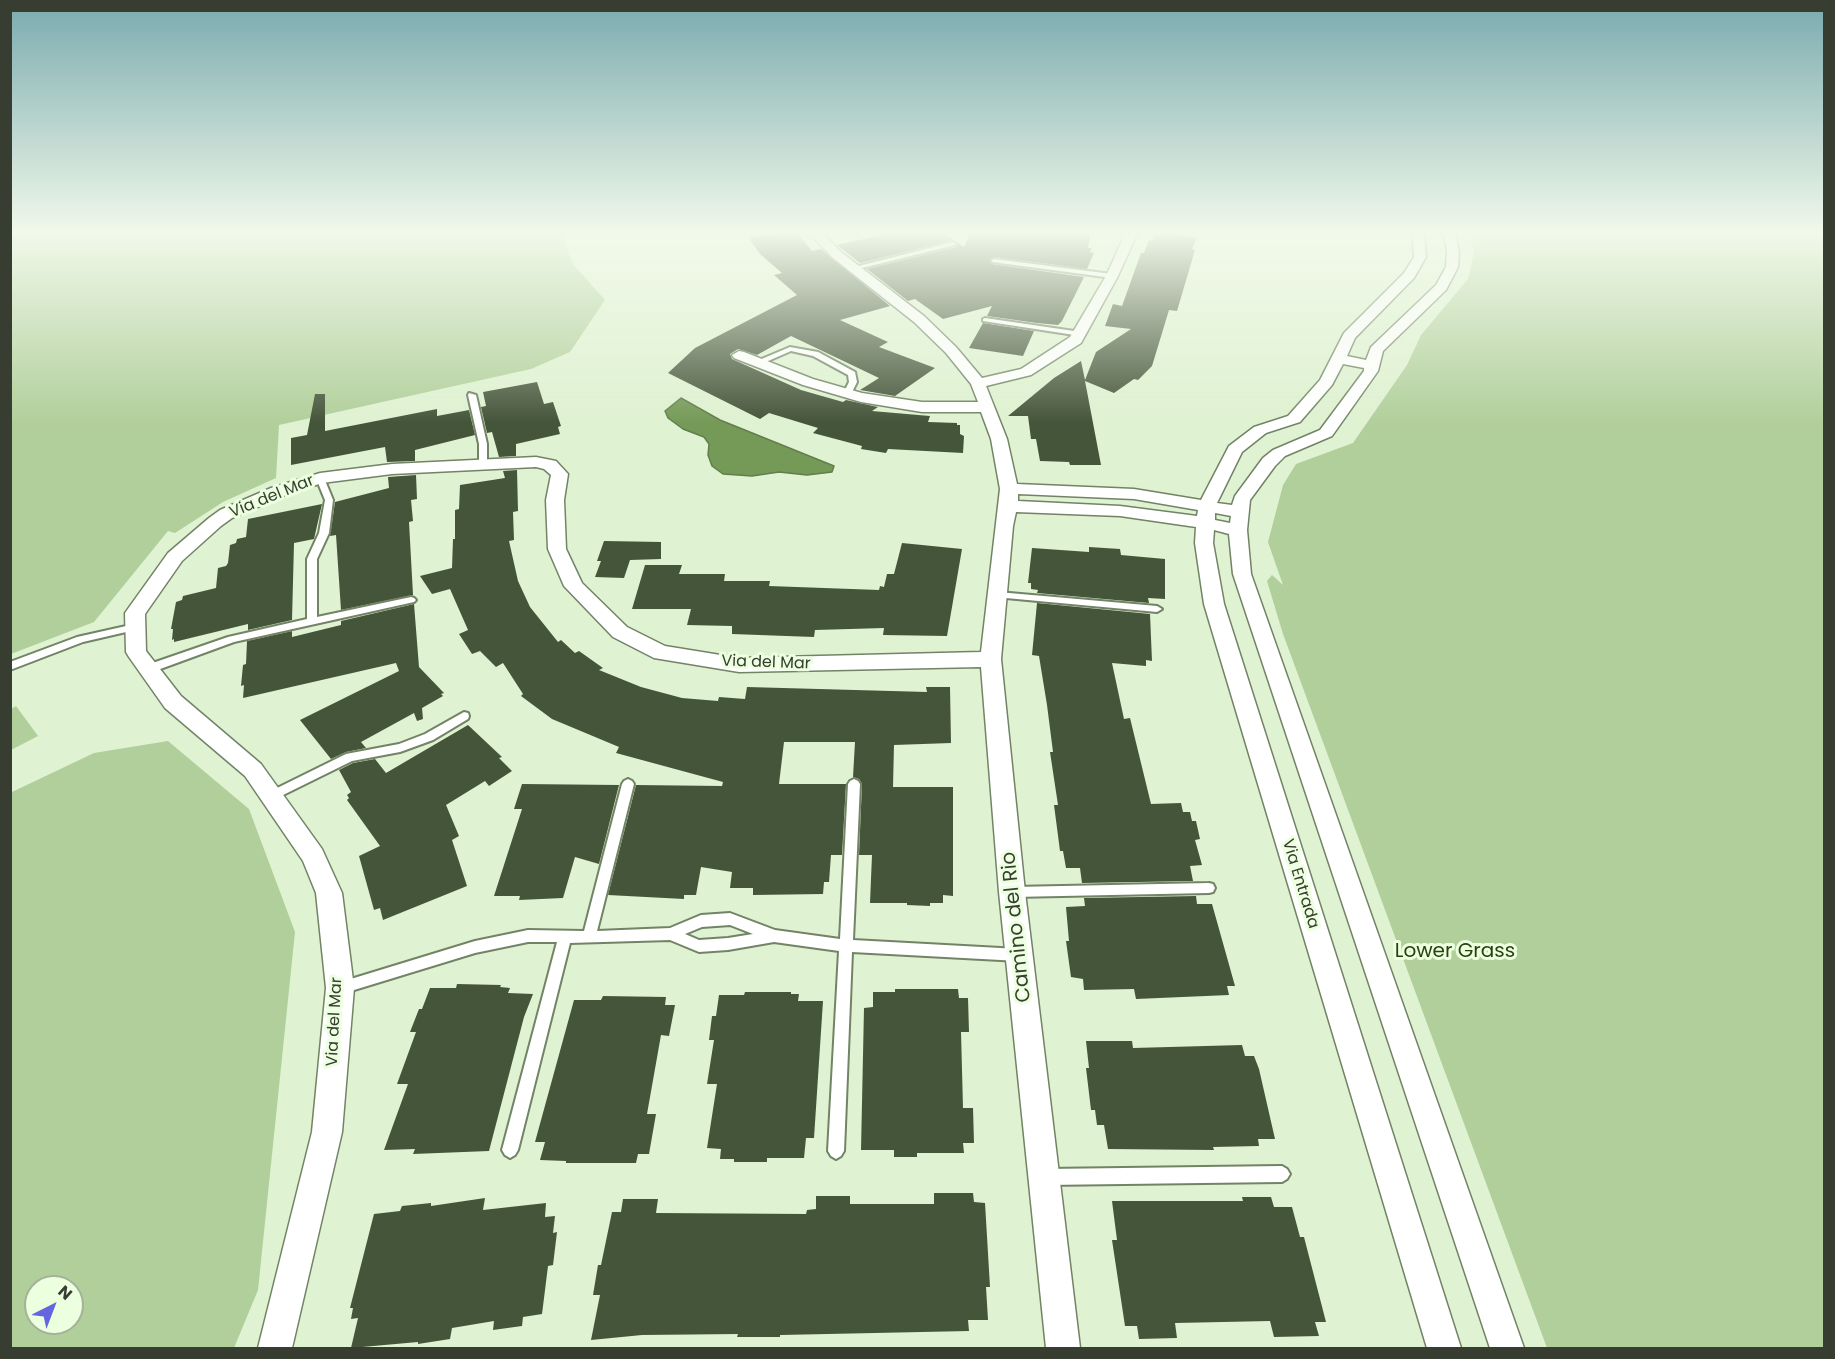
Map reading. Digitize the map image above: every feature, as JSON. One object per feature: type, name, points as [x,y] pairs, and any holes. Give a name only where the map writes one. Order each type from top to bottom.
[{"type":"street","name":"Camino del Rio","points":[[889,295],[919,319],[951,350],[978,383],[985,407],[999,439],[1009,498],[1004,526],[991,659],[1012,891],[1063,1348]]},
{"type":"street","points":[[978,383],[1026,372],[1076,340],[1102,295]]},
{"type":"street","name":"Via Entrada","points":[[1389,295],[1349,336],[1328,381],[1294,419],[1260,430],[1235,449],[1207,515],[1204,543],[1214,604],[1444,1348]]},
{"type":"street","points":[[1432,295],[1376,350],[1374,366],[1326,433],[1279,453],[1269,462],[1241,500],[1242,573],[1507,1348]]},
{"type":"street","points":[[739,355],[847,394],[922,407],[985,407]]},
{"type":"street","points":[[1337,358],[1374,366]]},
{"type":"street","points":[[1260,430],[1292,447]]},
{"type":"street","name":"Via del Mar","points":[[276,1348],[327,1132],[340,988],[329,893],[313,856],[253,770],[173,702],[136,652],[135,613],[175,557],[215,522],[277,492],[320,478],[392,470],[536,462],[550,465],[560,474],[555,500],[557,549],[574,586],[620,632],[662,653],[738,665],[902,663],[991,659]]},
{"type":"street","points":[[1009,498],[1182,518],[1207,515],[1240,521]]},
{"type":"lane","points":[[985,320],[1081,334]]},
{"type":"lane","points":[[756,363],[790,349],[815,354],[852,374],[853,382],[847,394]]},
{"type":"lane","points":[[472,395],[483,444],[483,465]]},
{"type":"lane","points":[[312,622],[312,560],[324,533],[329,500],[320,478]]},
{"type":"lane","points":[[998,595],[1157,609]]},
{"type":"lane","points":[[148,669],[232,639],[411,600]]},
{"type":"lane","points":[[10,666],[81,639],[135,627]]},
{"type":"lane","points":[[271,796],[350,757],[400,748],[429,737],[464,716]]},
{"type":"lane","points":[[589,938],[628,784]]},
{"type":"lane","points":[[836,1151],[854,784]]},
{"type":"lane","points":[[1012,891],[1209,888]]},
{"type":"lane","points":[[340,988],[475,947],[528,936],[589,938],[671,934],[701,921],[730,919],[775,936],[846,946],[1019,955]]},
{"type":"lane","points":[[671,934],[699,946],[728,944],[775,936]]},
{"type":"lane","points":[[510,1150],[565,937]]},
{"type":"lane","points":[[1045,1177],[1282,1174]]},
{"type":"green space","points":[[11,295],[601,295],[605,300],[570,352],[531,369],[279,425],[276,478],[223,502],[175,533],[168,531],[94,622],[11,654]]},
{"type":"green space","name":"Lower Grass","points":[[1454,295],[1824,295],[1824,1348],[1547,1348],[1283,634],[1267,581],[1272,575],[1283,585],[1268,542],[1283,485],[1296,464],[1353,443],[1407,365],[1421,335]]},
{"type":"green space","points":[[16,706],[38,736],[11,750],[11,709]]},
{"type":"green space","points":[[168,741],[249,809],[295,932],[258,1290],[234,1348],[11,1348],[11,790],[12,792],[94,753]]},
{"type":"shaded area","points":[[681,398],[720,420],[834,466],[832,472],[807,475],[779,472],[752,476],[723,474],[712,466],[708,455],[709,444],[704,437],[683,429],[668,418],[665,411]]},
{"type":"building","points":[[796,295],[877,295],[890,306],[840,320],[888,342],[879,347],[935,368],[895,396],[860,390],[879,378],[791,336],[757,355],[738,349],[730,354],[732,359],[801,390],[843,402],[846,400],[878,407],[872,411],[930,416],[928,422],[957,423],[960,425],[960,434],[964,436],[963,453],[888,449],[886,453],[861,449],[862,446],[813,433],[818,428],[769,413],[760,419],[668,373],[695,348]]},
{"type":"building","points":[[901,295],[1075,295],[1058,325],[987,316],[992,306],[943,319],[915,299],[908,301]]},
{"type":"building","points":[[1126,295],[1182,295],[1177,311],[1169,310],[1152,366],[1138,380],[1134,379],[1114,393],[1085,381],[1101,465],[1070,465],[1069,462],[1040,461],[1036,439],[1031,439],[1028,416],[1008,416],[1054,378],[1081,361],[1085,380],[1096,352],[1131,329],[1105,326],[1113,304],[1122,306]]},
{"type":"building","points":[[983,323],[1034,331],[1023,356],[969,348]]},
{"type":"building","points":[[537,382],[544,404],[553,402],[561,426],[558,427],[560,434],[516,444],[516,456],[499,457],[492,432],[487,433],[481,407],[486,406],[483,392]]},
{"type":"building","points":[[315,394],[325,394],[325,431],[437,409],[437,416],[469,410],[475,435],[415,450],[415,461],[387,462],[385,447],[291,465],[291,438],[307,435]]},
{"type":"building","points":[[517,470],[518,511],[513,512],[514,540],[509,541],[518,581],[530,607],[558,642],[561,640],[575,653],[579,651],[603,668],[599,670],[641,687],[682,698],[718,701],[719,697],[745,699],[747,687],[927,692],[926,687],[950,687],[951,743],[894,745],[893,787],[953,787],[953,896],[943,895],[943,903],[930,903],[930,906],[907,905],[907,903],[870,903],[872,855],[859,855],[862,784],[859,779],[853,777],[855,742],[784,742],[779,784],[846,784],[842,855],[831,855],[829,882],[824,882],[823,894],[753,895],[753,888],[730,888],[732,872],[701,867],[696,895],[684,895],[684,899],[608,895],[636,785],[722,786],[723,782],[616,753],[619,747],[552,719],[521,696],[523,694],[503,663],[496,667],[480,651],[472,654],[459,634],[468,630],[450,589],[432,594],[420,576],[452,568],[455,510],[459,509],[460,485],[505,478],[503,471]]},
{"type":"building","points":[[416,475],[417,499],[411,500],[413,521],[409,522],[413,595],[341,610],[336,535],[330,536],[335,502],[389,488],[388,477]]},
{"type":"building","points":[[322,504],[314,539],[294,543],[292,620],[248,630],[248,624],[174,642],[174,639],[172,640],[173,629],[171,629],[176,602],[182,600],[183,596],[216,588],[218,568],[228,563],[230,545],[236,543],[237,539],[246,537],[248,519]]},
{"type":"building","points":[[604,541],[661,542],[661,559],[630,560],[624,578],[595,577],[601,561],[597,561]]},
{"type":"building","points":[[902,543],[962,549],[947,636],[883,635],[884,628],[815,630],[814,637],[732,634],[732,626],[687,625],[691,609],[632,609],[645,565],[682,565],[679,574],[725,574],[724,581],[770,581],[769,586],[879,590],[880,586],[884,587],[887,574],[894,574]]},
{"type":"building","points":[[1089,547],[1120,549],[1121,555],[1165,559],[1165,599],[1148,598],[1149,603],[1037,593],[1038,590],[1031,589],[1031,583],[1028,583],[1032,548],[1089,552]]},
{"type":"building","points":[[1037,603],[1150,614],[1152,661],[1146,660],[1146,666],[1112,663],[1124,719],[1130,718],[1151,804],[1181,803],[1183,812],[1190,812],[1192,821],[1196,821],[1200,839],[1195,840],[1202,865],[1190,866],[1193,881],[1082,883],[1080,868],[1066,868],[1063,851],[1060,851],[1054,805],[1058,805],[1050,752],[1053,752],[1047,705],[1039,656],[1032,655]]},
{"type":"building","points":[[414,604],[419,667],[444,693],[441,694],[443,696],[422,708],[423,719],[417,721],[414,713],[361,742],[366,748],[346,752],[331,759],[300,720],[399,671],[396,663],[243,698],[244,685],[241,686],[243,665],[246,664],[247,641],[292,631],[292,637],[341,625],[341,621]]},
{"type":"building","points":[[468,725],[502,757],[499,758],[512,771],[489,786],[485,781],[446,805],[459,836],[452,840],[467,886],[383,920],[380,908],[374,910],[359,856],[380,846],[347,800],[349,798],[347,795],[351,792],[339,770],[353,763],[375,759],[386,773]]},
{"type":"building","points":[[522,784],[619,785],[599,864],[575,857],[563,898],[519,900],[520,896],[494,896],[522,809],[514,809]]},
{"type":"building","points":[[1196,896],[1197,904],[1212,904],[1235,986],[1227,986],[1229,995],[1136,999],[1134,989],[1084,990],[1083,979],[1071,977],[1066,941],[1069,941],[1066,907],[1085,906],[1084,898]]},
{"type":"building","points":[[457,984],[501,985],[500,987],[510,988],[508,993],[533,994],[524,1017],[489,1151],[413,1154],[415,1149],[384,1150],[408,1084],[397,1084],[416,1032],[410,1032],[419,1009],[422,1009],[430,988],[456,988]]},
{"type":"building","points":[[895,989],[958,989],[959,998],[968,998],[969,1032],[961,1032],[963,1108],[973,1108],[974,1143],[963,1143],[964,1153],[917,1153],[917,1157],[894,1157],[894,1150],[861,1150],[864,1008],[873,1007],[873,992],[895,992]]},
{"type":"building","points":[[745,992],[791,992],[791,994],[799,994],[798,1001],[823,1001],[814,1138],[806,1138],[804,1158],[767,1158],[767,1162],[734,1162],[734,1159],[720,1159],[721,1149],[707,1148],[717,1084],[707,1084],[714,1040],[709,1040],[712,1016],[716,1016],[719,995],[744,995]]},
{"type":"building","points":[[603,996],[666,997],[665,1005],[675,1005],[669,1036],[661,1035],[647,1114],[656,1114],[649,1154],[638,1154],[636,1163],[566,1163],[566,1161],[540,1160],[545,1142],[535,1142],[574,1000],[601,1000]]},
{"type":"building","points":[[1086,1041],[1132,1041],[1133,1048],[1242,1045],[1245,1056],[1254,1056],[1259,1069],[1275,1139],[1258,1139],[1259,1146],[1213,1147],[1214,1150],[1108,1149],[1104,1125],[1097,1125],[1095,1110],[1091,1110],[1086,1068],[1089,1068]]},
{"type":"building","points":[[934,1193],[973,1193],[974,1202],[985,1203],[990,1287],[986,1287],[988,1320],[968,1320],[969,1331],[780,1335],[780,1337],[737,1337],[738,1334],[642,1335],[591,1340],[600,1295],[593,1295],[598,1265],[601,1265],[612,1212],[621,1212],[623,1199],[658,1199],[656,1213],[806,1214],[807,1210],[816,1209],[816,1196],[850,1196],[850,1204],[934,1204]]},
{"type":"building","points":[[1242,1197],[1271,1197],[1274,1207],[1292,1207],[1300,1237],[1304,1237],[1326,1322],[1315,1322],[1319,1336],[1274,1337],[1270,1321],[1175,1323],[1177,1338],[1139,1339],[1137,1326],[1125,1326],[1112,1240],[1117,1240],[1112,1201],[1243,1201]]},
{"type":"building","points":[[485,1198],[483,1210],[546,1203],[545,1217],[555,1216],[553,1233],[557,1232],[553,1265],[548,1266],[542,1314],[523,1317],[522,1326],[493,1330],[494,1321],[452,1328],[450,1339],[418,1344],[418,1342],[351,1348],[358,1318],[351,1319],[353,1308],[350,1308],[374,1214],[400,1211],[402,1206],[431,1203],[431,1206]]}]
